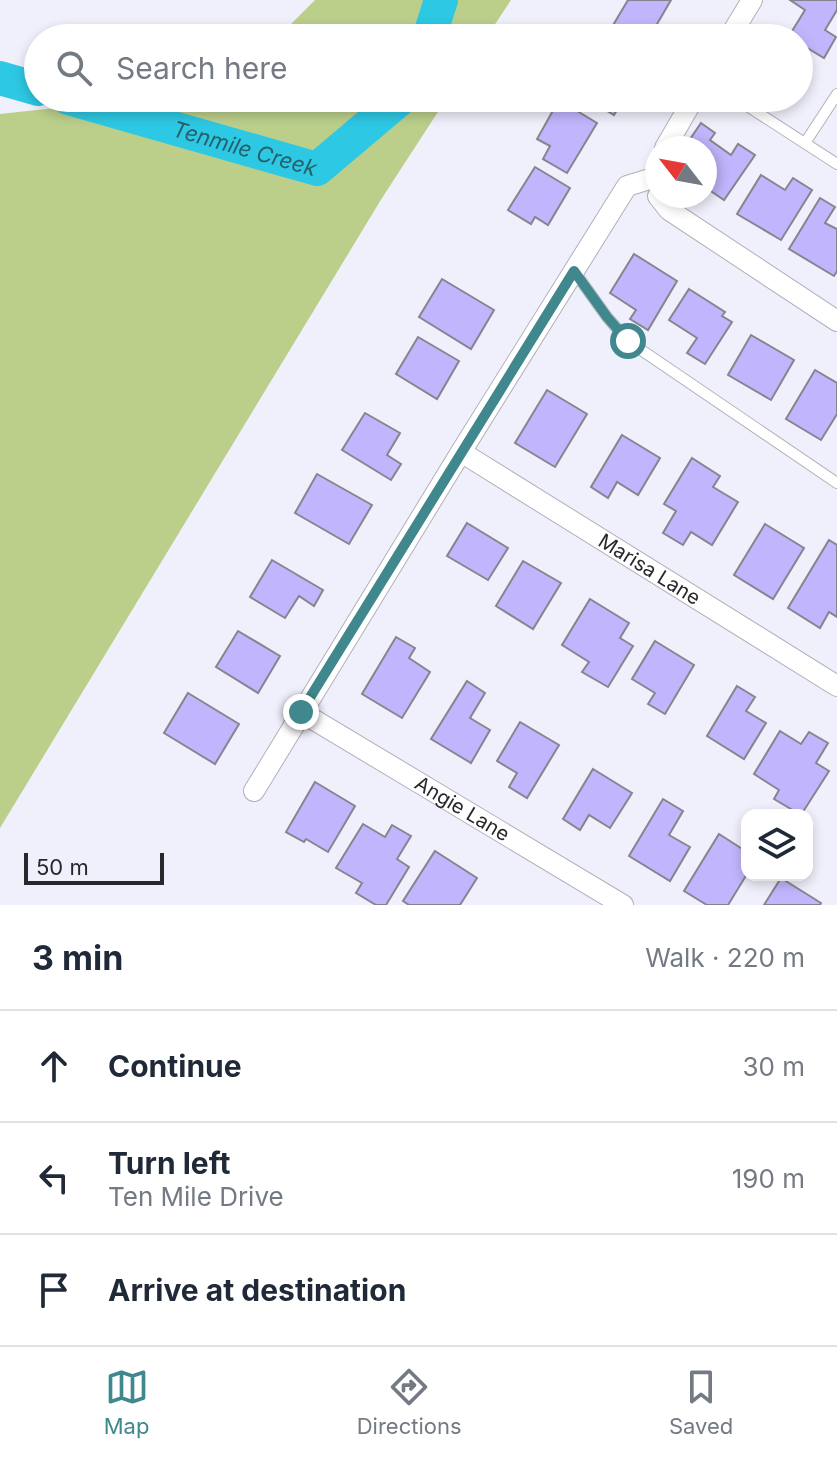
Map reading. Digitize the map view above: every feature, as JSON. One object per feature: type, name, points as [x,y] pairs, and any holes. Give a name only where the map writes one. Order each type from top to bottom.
[{"type":"street","points":[[737,24],[752,0]]},
{"type":"street","points":[[672,136],[686,112]]},
{"type":"street","points":[[254,791],[627,186],[645,186]]},
{"type":"street","points":[[668,208],[837,321]]},
{"type":"street","name":"Marisa Lane","points":[[461,452],[837,686]]},
{"type":"street","name":"Angie Lane","points":[[301,712],[623,905]]},
{"type":"lane","points":[[805,143],[837,94]]},
{"type":"lane","points":[[757,112],[837,164]]},
{"type":"lane","points":[[574,271],[628,341],[837,483]]},
{"type":"green space","points":[[315,0],[511,0],[495,24],[291,24]]},
{"type":"green space","points":[[24,111],[438,112],[382,198],[0,828],[0,114]]},
{"type":"building","points":[[628,0],[671,0],[657,24],[614,24]]},
{"type":"building","points":[[790,0],[837,0],[837,10],[825,30],[836,37],[824,58],[813,51],[813,24],[796,24],[805,10]]},
{"type":"building","points":[[552,112],[579,112],[597,123],[567,173],[543,159],[550,146],[537,139]]},
{"type":"building","points":[[701,123],[715,133],[713,136],[692,136]]},
{"type":"building","points":[[738,144],[755,155],[724,200],[717,195],[717,145],[731,155]]},
{"type":"building","points":[[535,167],[570,188],[548,225],[535,217],[531,224],[508,210]]},
{"type":"building","points":[[761,175],[785,190],[793,178],[812,190],[781,240],[737,214]]},
{"type":"building","points":[[820,198],[835,207],[825,223],[837,229],[837,271],[834,276],[789,249]]},
{"type":"building","points":[[634,254],[677,281],[648,330],[630,319],[636,310],[610,293]]},
{"type":"building","points":[[442,279],[494,310],[471,349],[419,317]]},
{"type":"building","points":[[689,289],[725,312],[722,316],[732,322],[705,364],[687,353],[697,338],[669,320]]},
{"type":"building","points":[[751,335],[794,360],[771,400],[728,375]]},
{"type":"building","points":[[418,337],[459,361],[437,399],[396,374]]},
{"type":"building","points":[[815,370],[837,383],[837,414],[821,440],[786,419]]},
{"type":"building","points":[[547,390],[587,414],[555,467],[515,443]]},
{"type":"building","points":[[365,413],[400,433],[387,455],[401,464],[391,480],[342,450]]},
{"type":"building","points":[[622,435],[660,458],[638,495],[617,482],[608,498],[591,487]]},
{"type":"building","points":[[692,458],[720,476],[713,487],[738,502],[712,545],[691,532],[683,545],[663,533],[676,511],[664,504]]},
{"type":"building","points":[[317,474],[372,505],[349,544],[295,513]]},
{"type":"building","points":[[467,523],[508,548],[488,580],[447,556]]},
{"type":"building","points":[[765,524],[804,548],[773,599],[734,575]]},
{"type":"building","points":[[829,540],[837,545],[837,617],[829,612],[820,628],[788,608]]},
{"type":"building","points":[[272,560],[323,590],[314,606],[299,596],[285,618],[250,597]]},
{"type":"building","points":[[523,561],[561,583],[533,629],[496,606]]},
{"type":"building","points":[[590,599],[629,623],[620,638],[633,646],[608,687],[582,672],[589,662],[562,645]]},
{"type":"building","points":[[238,631],[280,656],[258,693],[216,667]]},
{"type":"building","points":[[396,637],[415,648],[409,658],[430,672],[402,718],[362,694]]},
{"type":"building","points":[[655,641],[694,665],[665,714],[648,704],[655,693],[632,679]]},
{"type":"building","points":[[467,681],[485,693],[470,718],[490,730],[471,763],[431,739]]},
{"type":"building","points":[[737,686],[755,697],[746,711],[766,723],[744,759],[707,736]]},
{"type":"building","points":[[188,693],[239,724],[215,764],[164,733]]},
{"type":"building","points":[[520,722],[559,745],[527,798],[509,787],[517,773],[497,761]]},
{"type":"building","points":[[780,731],[801,744],[809,732],[828,743],[816,763],[829,771],[805,809],[791,809],[774,799],[779,790],[754,774]]},
{"type":"building","points":[[593,769],[632,793],[610,828],[589,815],[580,830],[563,819]]},
{"type":"building","points":[[315,782],[355,806],[328,852],[286,832]]},
{"type":"building","points":[[663,799],[683,811],[669,835],[690,847],[670,881],[629,856]]},
{"type":"building","points":[[363,824],[385,837],[392,825],[411,836],[397,859],[409,867],[386,905],[376,905],[356,893],[362,883],[336,868]]},
{"type":"building","points":[[719,834],[741,848],[743,881],[728,905],[707,905],[684,891]]},
{"type":"building","points":[[435,851],[477,878],[460,905],[409,905],[403,901]]},
{"type":"building","points":[[779,881],[786,881],[821,903],[820,905],[764,905]]},
{"type":"waterway","name":"Tenmile Creek","points":[[433,24],[441,0]]},
{"type":"waterway","name":"Tenmile Creek","points":[[0,78],[24,85]]},
{"type":"waterway","name":"Tenmile Creek","points":[[117,112],[317,169],[384,112]]},
{"type":"route","points":[[301,712],[574,271],[628,341]]}]
